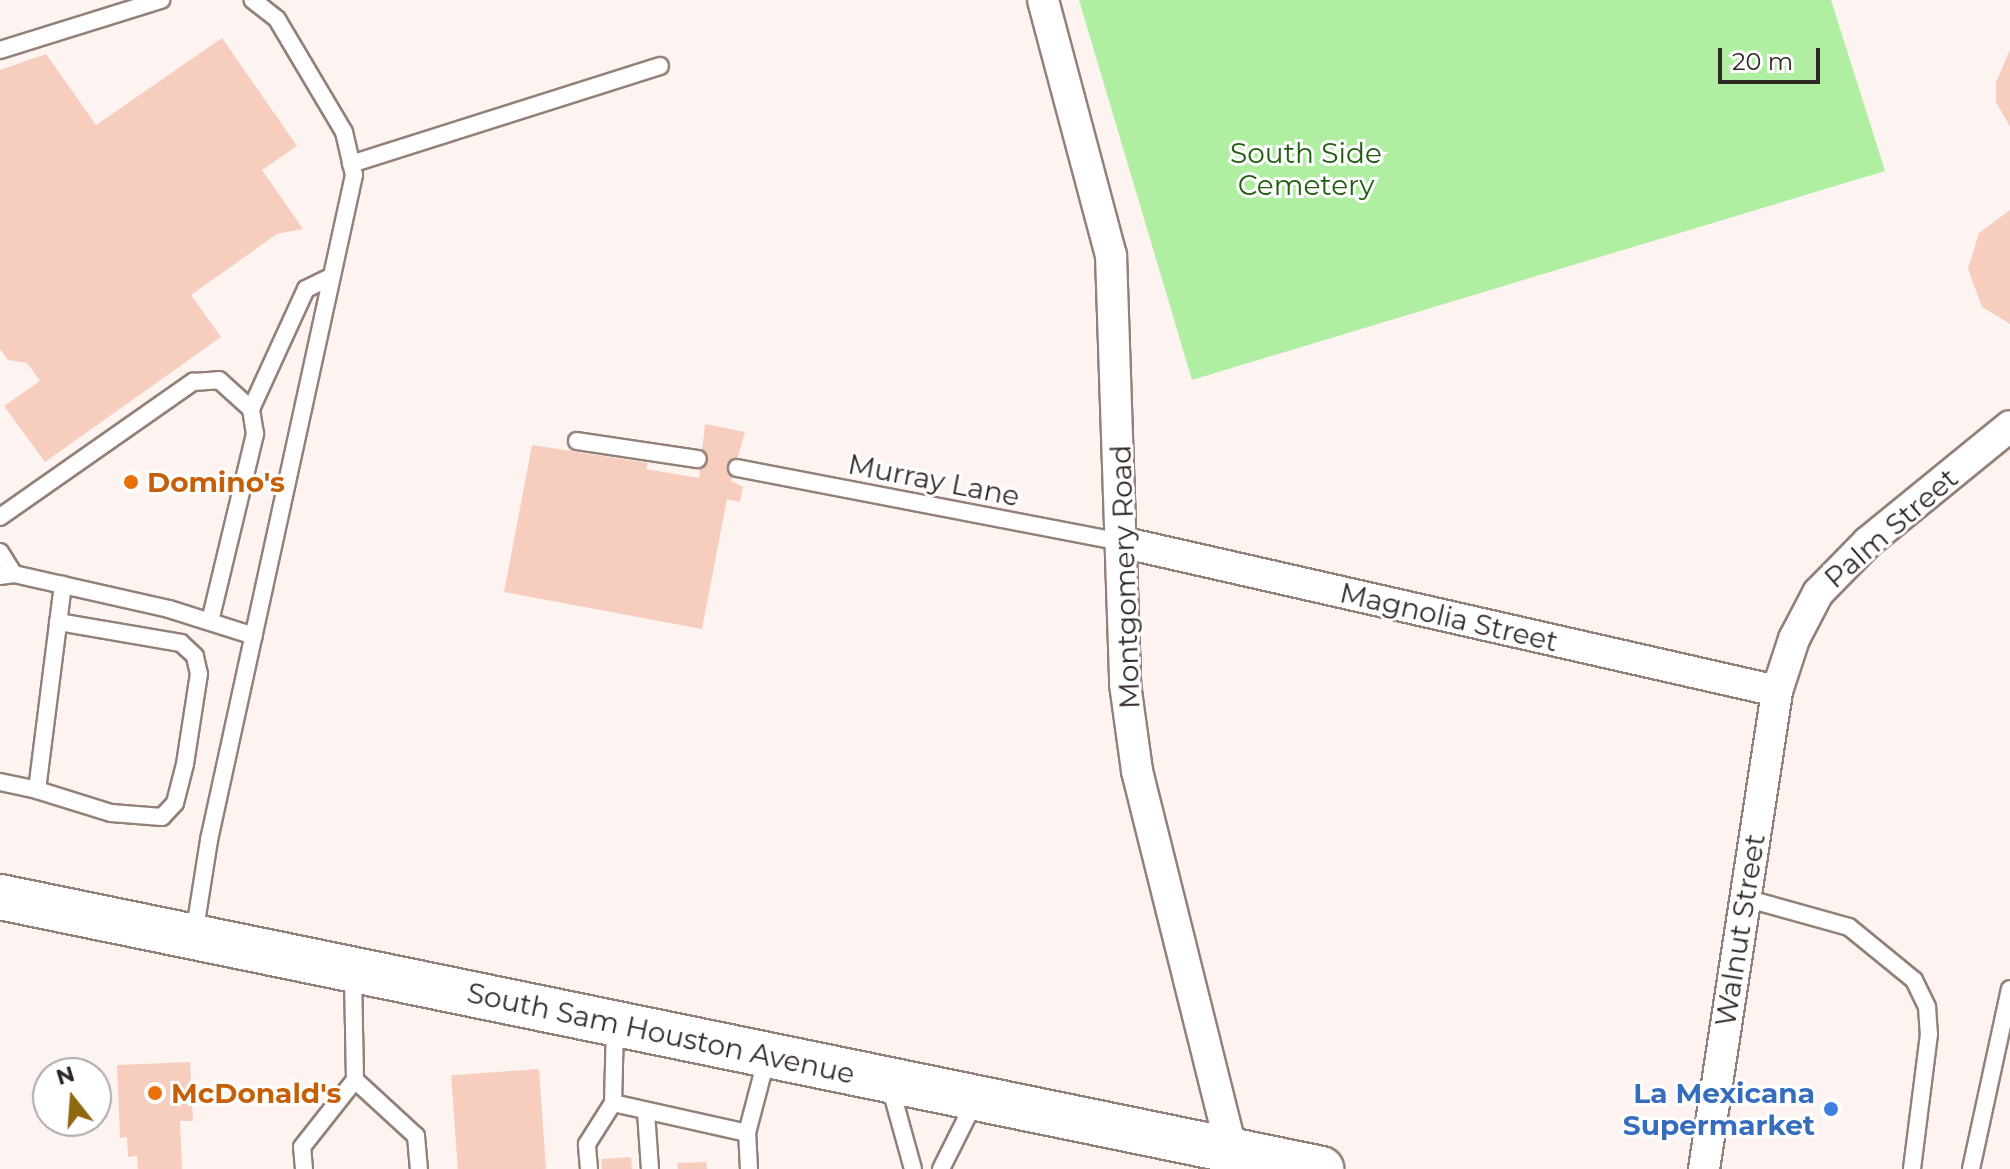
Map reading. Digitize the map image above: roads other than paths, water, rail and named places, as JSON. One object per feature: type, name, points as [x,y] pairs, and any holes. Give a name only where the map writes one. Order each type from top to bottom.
[{"type":"main road","name":"South Sam Houston Avenue","points":[[0,897],[1321,1169]]},
{"type":"street","name":"Montgomery Road","points":[[1043,0],[1111,255],[1125,684],[1137,771],[1232,1151]]},
{"type":"street","name":"Palm Street","points":[[1777,691],[1794,639],[1818,593],[1868,542],[2010,426]]},
{"type":"street","name":"Magnolia Street","points":[[1121,542],[1777,691]]},
{"type":"street","name":"Walnut Street","points":[[1704,1169],[1777,691]]},
{"type":"lane","points":[[0,50],[161,0]]},
{"type":"lane","points":[[194,937],[254,636],[331,277],[351,164],[344,132],[277,19],[253,0]]},
{"type":"lane","points":[[351,164],[660,66]]},
{"type":"lane","points":[[210,621],[255,434],[251,409],[306,289],[331,277]]},
{"type":"lane","points":[[0,517],[193,382],[219,380],[251,409]]},
{"type":"lane","points":[[577,441],[698,459]]},
{"type":"lane","name":"Murray Lane","points":[[737,468],[1121,542]]},
{"type":"lane","points":[[0,552],[7,575],[63,585],[210,621],[254,636]]},
{"type":"lane","points":[[37,790],[63,585]]},
{"type":"lane","points":[[0,782],[111,813],[162,817],[175,803],[185,764],[199,674],[195,656],[181,643],[58,622]]},
{"type":"lane","points":[[1745,898],[1849,927],[1914,980],[1927,1007],[1929,1034],[1912,1169]]},
{"type":"lane","points":[[304,1169],[302,1147],[355,1080],[353,970]]},
{"type":"lane","points":[[1971,1169],[2010,989]]},
{"type":"lane","points":[[589,1169],[587,1144],[613,1103],[615,1024]]},
{"type":"lane","points":[[749,1169],[747,1133],[767,1055]]},
{"type":"lane","points":[[355,1080],[416,1136],[419,1169]]},
{"type":"lane","points":[[889,1080],[913,1169]]},
{"type":"lane","points":[[941,1169],[976,1099]]},
{"type":"lane","points":[[613,1103],[747,1133]]},
{"type":"lane","points":[[646,1112],[650,1169]]},
{"type":"place","name":"Domino's","points":[[131,482]]},
{"type":"place","name":"McDonald's","points":[[155,1093]]},
{"type":"place","name":"La Mexicana Supermarket","points":[[1831,1109]]},
{"type":"park label","name":"South Side Cemetery","points":[[1306,169]]}]
